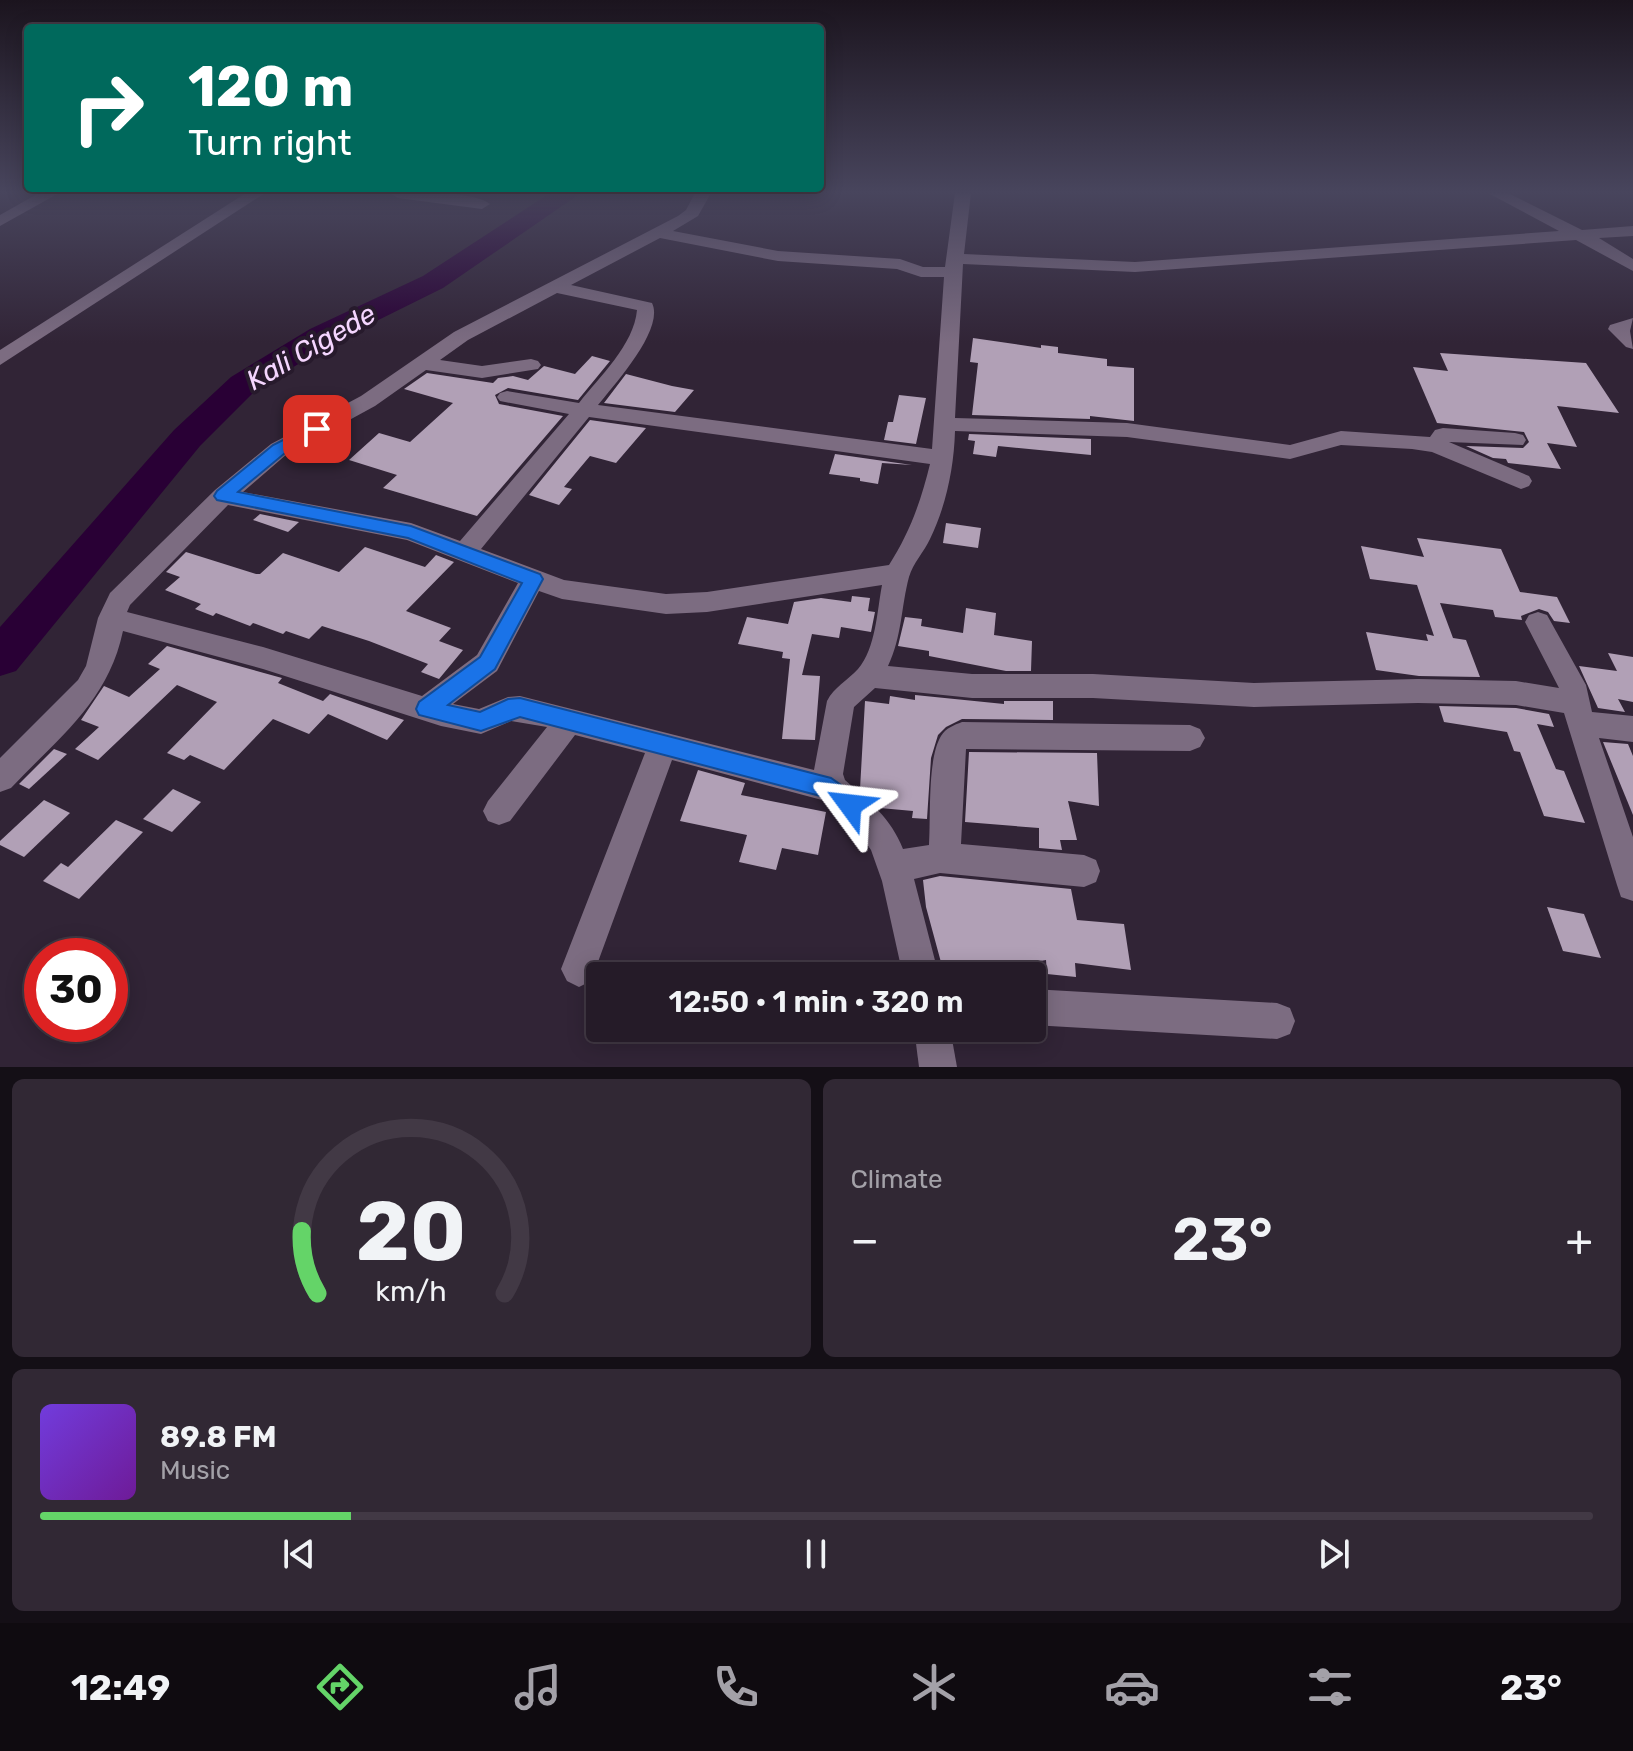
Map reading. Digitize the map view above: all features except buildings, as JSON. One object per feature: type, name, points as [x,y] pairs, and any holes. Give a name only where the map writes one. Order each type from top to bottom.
[{"type":"street","points":[[0,359],[180,243]]},
{"type":"street","points":[[0,778],[100,672],[111,637],[111,618],[119,600],[223,496],[279,449],[368,401],[461,336],[639,243]]},
{"type":"street","points":[[711,243],[771,254],[897,263],[921,272],[953,266],[1135,267],[1483,243]]},
{"type":"street","points":[[831,788],[829,762],[837,713],[847,694],[869,676],[884,646],[897,573],[918,539],[931,506],[943,458],[956,243]]},
{"type":"street","points":[[1593,243],[1633,266]]},
{"type":"street","points":[[465,552],[584,410],[630,349],[648,309],[555,287]]},
{"type":"street","points":[[1633,324],[1617,329],[1633,343]]},
{"type":"street","points":[[422,363],[482,372],[531,365]]},
{"type":"street","points":[[507,397],[728,431],[943,458]]},
{"type":"street","points":[[947,424],[1127,430],[1290,452],[1341,438],[1436,445],[1521,481]]},
{"type":"street","points":[[1436,445],[1443,435],[1515,440]]},
{"type":"street","points":[[223,496],[411,532],[562,589],[680,605],[897,573]]},
{"type":"street","points":[[426,709],[487,663],[533,579]]},
{"type":"street","points":[[111,618],[263,658],[426,709],[481,722],[515,707],[831,788],[867,818],[884,842],[917,962]]},
{"type":"street","points":[[1538,622],[1565,668],[1633,885]]},
{"type":"street","points":[[869,676],[972,686],[1109,686],[1254,695],[1418,691],[1516,693],[1633,729]]},
{"type":"street","points":[[499,811],[569,721]]},
{"type":"street","points":[[941,858],[947,846],[950,752],[957,737],[1190,738]]},
{"type":"street","points":[[579,969],[662,747]]},
{"type":"street","points":[[892,866],[941,858],[1084,871]]},
{"type":"street","points":[[1046,1008],[1277,1021]]},
{"type":"street","points":[[934,1042],[938,1067]]},
{"type":"waterway","name":"Kali Cigede","points":[[0,658],[187,438],[243,384],[321,336],[433,282],[492,243]]},
{"type":"route","points":[[317,429],[279,449],[223,496],[411,532],[533,579],[487,663],[426,709],[481,722],[508,709],[520,708],[831,788],[850,805]]}]
